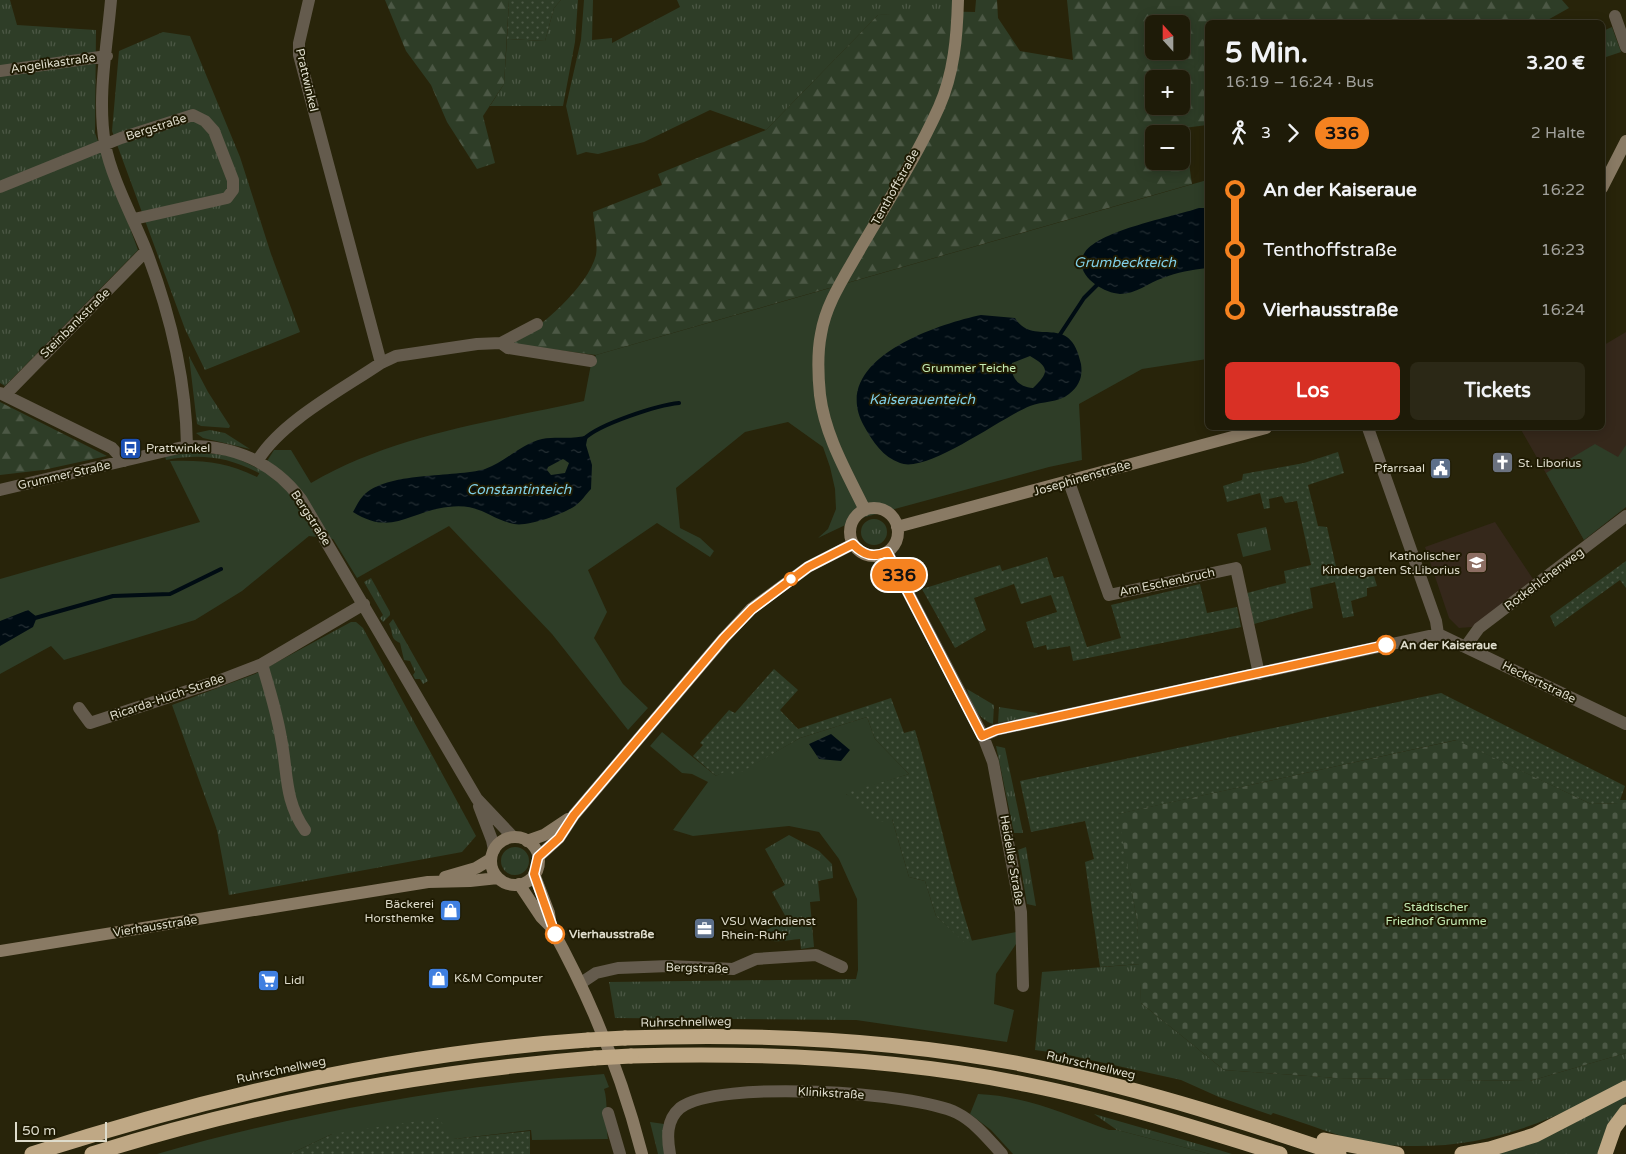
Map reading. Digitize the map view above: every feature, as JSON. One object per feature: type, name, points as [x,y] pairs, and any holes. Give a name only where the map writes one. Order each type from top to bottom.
[{"type":"highway","name":"Ruhrschnellweg","points":[[32,1154],[166,1113],[303,1080],[441,1056],[588,1040],[730,1036],[828,1040],[928,1050],[1014,1063],[1122,1087],[1254,1125],[1339,1154]]},
{"type":"highway","points":[[92,1154],[225,1116],[374,1084],[500,1065],[631,1056],[778,1055],[960,1072],[1029,1085],[1166,1118],[1280,1154]]},
{"type":"highway","points":[[1462,1154],[1490,1149],[1535,1135],[1626,1088]]},
{"type":"highway","points":[[1605,1154],[1614,1128],[1626,1112]]},
{"type":"highway","points":[[1254,1125],[1397,1154]]},
{"type":"street","points":[[111,0],[102,108],[105,145],[146,251],[170,322],[178,358],[187,446]]},
{"type":"street","name":"Prattwinkel","points":[[309,0],[298,43],[299,55],[381,362]]},
{"type":"street","name":"Tenthoffstraße","points":[[865,510],[839,458],[824,416],[819,377],[821,334],[834,296],[939,107],[949,77],[956,45],[958,0]]},
{"type":"street","points":[[1615,16],[1626,48]]},
{"type":"street","name":"Angelikastraße","points":[[0,71],[107,56]]},
{"type":"street","name":"Bergstraße","points":[[105,145],[193,115],[204,121],[214,131],[233,180],[233,190],[227,198],[134,219]]},
{"type":"street","points":[[1605,182],[1626,141]]},
{"type":"street","points":[[0,187],[105,145]]},
{"type":"street","name":"Steinbankstraße","points":[[2,394],[146,251]]},
{"type":"street","points":[[258,460],[263,451],[288,426],[381,362],[396,356],[477,344],[501,343],[537,324]]},
{"type":"street","points":[[501,343],[508,348],[591,361]]},
{"type":"street","points":[[2,394],[112,448],[124,461]]},
{"type":"street","name":"Josephinenstraße","points":[[897,527],[1069,482],[1207,442],[1258,430]]},
{"type":"street","points":[[887,552],[982,736],[996,730],[1438,634],[1436,621],[1369,430]]},
{"type":"street","name":"Bergstraße","points":[[187,446],[206,445],[234,450],[258,460],[274,470],[301,499],[477,799],[492,840],[493,871],[498,878]]},
{"type":"street","name":"Grummer Straße","points":[[0,490],[187,446]]},
{"type":"street","name":"Am Eschenbruch","points":[[1069,482],[1109,595],[1236,568],[1258,674]]},
{"type":"street","points":[[878,509],[884,511],[894,520],[897,527],[896,541],[887,552],[878,556],[868,555],[860,551],[853,544],[851,538],[851,525],[854,519],[865,510],[878,509]]},
{"type":"street","name":"Rotkehlchenweg","points":[[1466,646],[1479,628],[1626,516]]},
{"type":"street","points":[[498,878],[510,884],[519,884],[527,881],[534,874],[538,857],[559,838],[574,815],[724,638],[752,609],[808,567],[853,544]]},
{"type":"street","name":"Ricarda-Huch-Straße","points":[[79,708],[90,723],[209,684],[262,664],[364,604]]},
{"type":"street","name":"Heckertstraße","points":[[1438,634],[1626,724]]},
{"type":"street","points":[[262,664],[281,737],[290,799],[294,814],[305,830]]},
{"type":"street","name":"Heideller Straße","points":[[982,736],[993,762],[1021,912],[1023,986]]},
{"type":"street","name":"Bergstraße","points":[[477,799],[513,837]]},
{"type":"street","points":[[527,841],[544,835],[574,815]]},
{"type":"street","points":[[492,854],[501,842],[513,837],[527,841],[534,848],[538,857]]},
{"type":"street","name":"Vierhausstraße","points":[[428,882],[476,868],[492,854]]},
{"type":"street","points":[[534,874],[549,913],[551,927]]},
{"type":"street","name":"Vierhausstraße","points":[[0,951],[428,882],[498,878]]},
{"type":"street","points":[[519,884],[541,917],[551,927],[598,1018],[623,1085],[642,1154]]},
{"type":"street","name":"Bergstraße","points":[[581,983],[596,973],[618,968],[668,966],[733,969],[756,959],[816,955],[842,967]]},
{"type":"street","name":"Klinikstraße","points":[[670,1154],[668,1140],[672,1118],[679,1109],[688,1104],[723,1096],[805,1091],[870,1095],[941,1108],[968,1120],[1002,1154]]},
{"type":"street","points":[[608,1113],[620,1154]]},
{"type":"shaded area","points":[[1626,332],[1626,507],[1584,540],[1521,430],[1605,430],[1605,344]]},
{"type":"shaded area","name":"Katholischer Kindergarten St.Liborius","points":[[1495,522],[1533,579],[1472,627],[1459,628],[1449,618],[1425,547]]},
{"type":"green space","points":[[0,0],[10,0],[17,25],[96,30],[95,133],[138,250],[5,386],[0,383]]},
{"type":"green space","points":[[385,0],[509,0],[504,84],[483,116],[495,163],[477,169],[447,122],[431,85],[406,51]]},
{"type":"green space","points":[[509,0],[561,0],[554,8],[545,41],[507,39]]},
{"type":"green space","points":[[561,0],[578,0],[575,42],[563,106],[490,106],[504,84],[507,39],[545,41],[554,8]]},
{"type":"green space","points":[[584,0],[593,0],[592,40],[612,38],[612,43],[680,7],[677,0],[952,0],[952,12],[878,15],[766,130],[710,110],[644,142],[598,154],[586,152],[577,155],[566,106],[581,40]]},
{"type":"green space","points":[[976,0],[997,0],[998,18],[1020,51],[1073,60],[1067,0],[1562,0],[1569,8],[1548,20],[1205,20],[1205,125],[1190,127],[1190,125],[1145,125],[1145,170],[1190,170],[1192,184],[596,355],[512,344],[536,328],[562,306],[591,267],[596,255],[593,212],[662,185],[658,174],[766,130],[878,15],[927,11],[975,12]]},
{"type":"green space","points":[[1612,27],[1621,52],[1605,57],[1605,30]]},
{"type":"green space","points":[[163,32],[190,36],[240,157],[271,254],[300,332],[205,370],[185,329],[112,131],[119,51]]},
{"type":"green space","name":"Grummer Teiche","points":[[1205,181],[1205,359],[1142,369],[1079,404],[1082,460],[1049,467],[858,519],[818,538],[828,529],[836,509],[835,489],[830,467],[823,447],[788,422],[745,432],[676,488],[680,528],[700,538],[714,551],[710,557],[657,523],[588,570],[607,612],[594,638],[623,684],[648,708],[628,730],[552,634],[449,526],[357,578],[333,539],[309,536],[242,591],[195,620],[64,660],[51,646],[0,674],[0,579],[200,522],[170,461],[215,463],[235,468],[257,477],[274,450],[291,450],[311,483],[343,466],[376,452],[410,441],[479,423],[584,401],[591,364],[596,355]]},
{"type":"green space","points":[[189,356],[208,392],[230,426],[229,428],[197,424]]},
{"type":"green space","points":[[0,402],[107,456],[43,470],[0,475]]},
{"type":"green space","points":[[210,430],[225,433],[250,449],[203,438],[196,433]]},
{"type":"green space","points":[[1595,444],[1618,457],[1626,445],[1626,507],[1584,540],[1546,473]]},
{"type":"green space","points":[[198,452],[232,456],[263,471],[261,474],[238,464],[215,458],[192,457],[166,460],[165,456]]},
{"type":"green space","points":[[1338,452],[1344,473],[1308,485],[1318,526],[1327,527],[1337,571],[1363,567],[1365,577],[1374,576],[1377,586],[1367,588],[1367,596],[1351,601],[1354,616],[1343,618],[1335,582],[1310,588],[1313,608],[1254,624],[1247,593],[1286,583],[1284,571],[1311,565],[1297,501],[1285,503],[1282,496],[1269,499],[1270,508],[1264,509],[1260,493],[1227,502],[1223,486],[1242,480],[1243,474],[1304,463]]},
{"type":"green space","points":[[874,519],[884,522],[887,532],[884,542],[874,545],[864,542],[861,532],[864,522]]},
{"type":"green space","points":[[1266,527],[1271,550],[1243,557],[1237,534]]},
{"type":"green space","points":[[1047,557],[1054,578],[1063,576],[1087,647],[1121,638],[1111,605],[1200,584],[1207,613],[1237,607],[1241,627],[1073,661],[1070,646],[1047,650],[1046,645],[1034,648],[1026,622],[1057,612],[1051,595],[1021,604],[1014,584],[974,598],[986,630],[955,648],[922,589],[1000,565],[1002,571]]},
{"type":"green space","points":[[1626,561],[1626,588],[1620,580],[1555,627],[1550,616]]},
{"type":"green space","points":[[371,578],[390,612],[390,615],[383,622],[380,618],[383,615],[364,582]]},
{"type":"green space","points":[[393,619],[428,681],[423,684],[420,679],[415,679],[413,675],[415,672],[410,661],[404,660],[400,643],[393,637],[389,624]]},
{"type":"green space","points":[[351,622],[356,622],[363,628],[476,836],[462,852],[229,895],[217,830],[172,705],[255,674]]},
{"type":"green space","points":[[774,669],[798,690],[780,710],[798,729],[891,698],[904,733],[915,730],[972,941],[965,943],[936,916],[925,881],[909,877],[892,819],[880,822],[845,793],[909,774],[875,739],[867,717],[800,738],[731,778],[724,772],[716,776],[693,756],[703,745],[700,743],[729,710],[735,713]]},
{"type":"green space","points":[[967,689],[994,705],[993,724],[979,714],[973,705]]},
{"type":"green space","points":[[1441,693],[1625,786],[1619,803],[1591,804],[1456,740],[1118,814],[1137,920],[1140,964],[1100,967],[1085,862],[1094,859],[1085,821],[1031,832],[1020,781]]},
{"type":"green space","points":[[999,707],[1037,713],[1038,715],[998,723]]},
{"type":"green space","points":[[867,717],[875,739],[909,774],[846,794],[892,819],[909,877],[925,881],[936,916],[965,942],[1016,932],[1016,944],[996,974],[994,1004],[1014,1010],[1007,1042],[856,1020],[856,979],[858,970],[857,899],[839,859],[819,832],[789,826],[693,836],[673,830],[708,782],[692,774],[682,773],[650,746],[662,732],[716,776],[724,771],[731,777],[800,738]]},
{"type":"green space","name":"Städtischer Friedhof Grumme","points":[[1457,740],[1591,804],[1619,803],[1619,800],[1626,800],[1626,1053],[1530,1081],[1336,1078],[1224,1070],[1141,1003],[1137,920],[1117,814]]},
{"type":"green space","points":[[996,746],[1005,748],[1023,833],[1014,833]]},
{"type":"green space","points":[[789,835],[819,851],[832,864],[833,878],[818,881],[820,901],[810,902],[814,947],[801,949],[800,939],[773,941],[768,940],[761,933],[787,919],[772,892],[785,885],[765,849]]},
{"type":"green space","points":[[515,847],[525,851],[529,861],[525,871],[515,875],[505,871],[501,861],[505,851]]},
{"type":"green space","points":[[1026,847],[1036,906],[1027,904],[1018,850]]},
{"type":"green space","points":[[1140,964],[1141,1003],[1224,1070],[1337,1078],[1530,1081],[1626,1053],[1626,1081],[1564,1112],[1506,1134],[1476,1141],[1445,1145],[1412,1146],[1375,1144],[1362,1141],[1273,1113],[1271,1115],[1219,1097],[1181,1080],[1064,1054],[1035,1050],[1042,972]]},
{"type":"green space","points":[[856,979],[856,1020],[615,1018],[609,982]]},
{"type":"green space","points":[[604,1074],[609,1087],[604,1089],[608,1139],[532,1140],[531,1130],[454,1139],[332,1134],[290,1154],[157,1154],[267,1125],[323,1113],[491,1086]]},
{"type":"green space","points":[[978,1094],[996,1095],[1029,1102],[1109,1130],[1117,1130],[1210,1154],[1013,1154],[991,1130],[970,1114]]},
{"type":"green space","points":[[1626,1095],[1626,1102],[1614,1116],[1599,1154],[1497,1154],[1542,1139]]},
{"type":"green space","points":[[1094,1114],[1232,1154],[1210,1154],[1117,1130]]},
{"type":"green space","points":[[438,1118],[454,1139],[530,1131],[530,1154],[290,1154],[332,1134]]},
{"type":"green space","points":[[650,1122],[664,1124],[665,1154],[658,1154]]},
{"type":"water","name":"Grumbeckteich","points":[[1205,208],[1205,268],[1174,274],[1126,294],[1113,293],[1097,286],[1085,274],[1082,267],[1085,252],[1093,244],[1106,237],[1138,225]]},
{"type":"water","name":"Kaiserauenteich","points":[[981,315],[1015,318],[1023,327],[1032,331],[1051,332],[1069,338],[1076,348],[1081,364],[1080,381],[1065,397],[1030,406],[1017,412],[946,453],[912,464],[900,463],[888,457],[879,448],[864,426],[857,403],[860,383],[873,365],[891,350],[914,337]],"holes":[[[1030,356],[1044,367],[1045,371],[1042,378],[1033,388],[1024,386],[1016,381],[1012,373],[1012,363]]]},
{"type":"water","name":"Constantinteich","points":[[588,435],[586,445],[592,465],[591,489],[575,506],[545,519],[528,524],[514,524],[476,509],[459,506],[435,509],[390,522],[367,519],[353,512],[363,496],[387,482],[485,469],[534,441],[548,438]],"holes":[[[563,459],[569,463],[565,473],[551,475],[547,470],[548,467]]]},
{"type":"water","points":[[28,610],[37,617],[33,627],[0,646],[0,621]]},
{"type":"water","points":[[831,734],[850,750],[841,761],[819,759],[809,744]]},
{"type":"waterway","points":[[1059,336],[1084,298],[1098,284]]},
{"type":"waterway","points":[[584,439],[602,427],[629,416],[657,407],[679,403]]},
{"type":"waterway","points":[[35,618],[113,596],[170,594],[221,569]]},
{"type":"bus line","name":"336","points":[[555,934],[534,874],[537,870],[538,857],[559,838],[574,815],[724,638],[752,609],[808,567],[853,544],[860,551],[868,555],[878,556],[887,552],[982,736],[996,730],[1386,645]]},
{"type":"place","name":"Prattwinkel","points":[[130,448]]},
{"type":"place","name":"St. Liborius","points":[[1502,463]]},
{"type":"place","name":"Pfarrsaal","points":[[1441,468]]},
{"type":"place","name":"Katholischer Kindergarten St.Liborius","points":[[1476,563]]},
{"type":"place","name":"An der Kaiseraue","points":[[1386,645]]},
{"type":"place","name":"Bäckerei Horsthemke","points":[[450,911]]},
{"type":"place","name":"VSU Wachdienst Rhein-Ruhr","points":[[705,928]]},
{"type":"place","name":"Vierhausstraße","points":[[555,934]]},
{"type":"place","name":"K&M Computer","points":[[438,978]]},
{"type":"place","name":"Lidl","points":[[268,980]]}]
